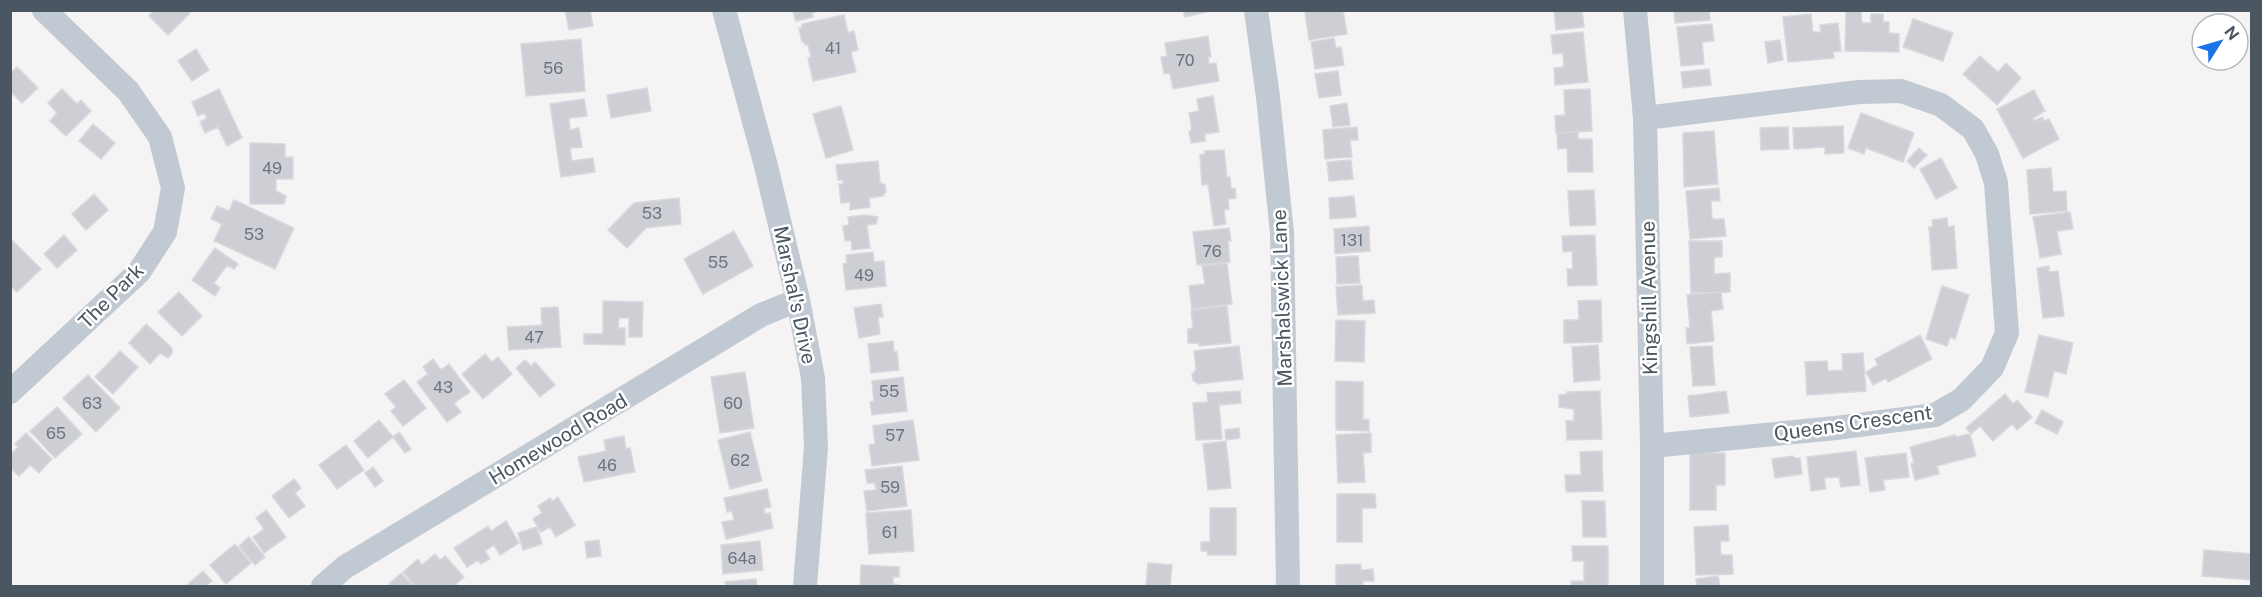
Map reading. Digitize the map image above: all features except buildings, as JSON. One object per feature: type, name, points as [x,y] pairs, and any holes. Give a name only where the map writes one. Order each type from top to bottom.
[{"type":"street","name":"The Park","points":[[10,392],[139,272],[165,232],[173,188],[160,137],[128,91],[44,10]]},
{"type":"street","name":"Marshal's Drive","points":[[724,10],[766,166],[798,300],[813,378],[816,447],[805,586]]},
{"type":"street","name":"Marshalswick Lane","points":[[1256,10],[1268,97],[1282,233],[1288,586]]},
{"type":"street","name":"Kingshill Avenue","points":[[1635,10],[1645,118],[1652,446],[1652,586]]},
{"type":"street","name":"Queens Crescent","points":[[1645,118],[1859,92],[1901,91],[1941,105],[1973,129],[1987,154],[1996,183],[2007,333],[1992,368],[1961,400],[1935,415],[1836,428],[1652,446]]},
{"type":"street","name":"Homewood Road","points":[[323,586],[345,567],[761,315],[798,300]]}]
